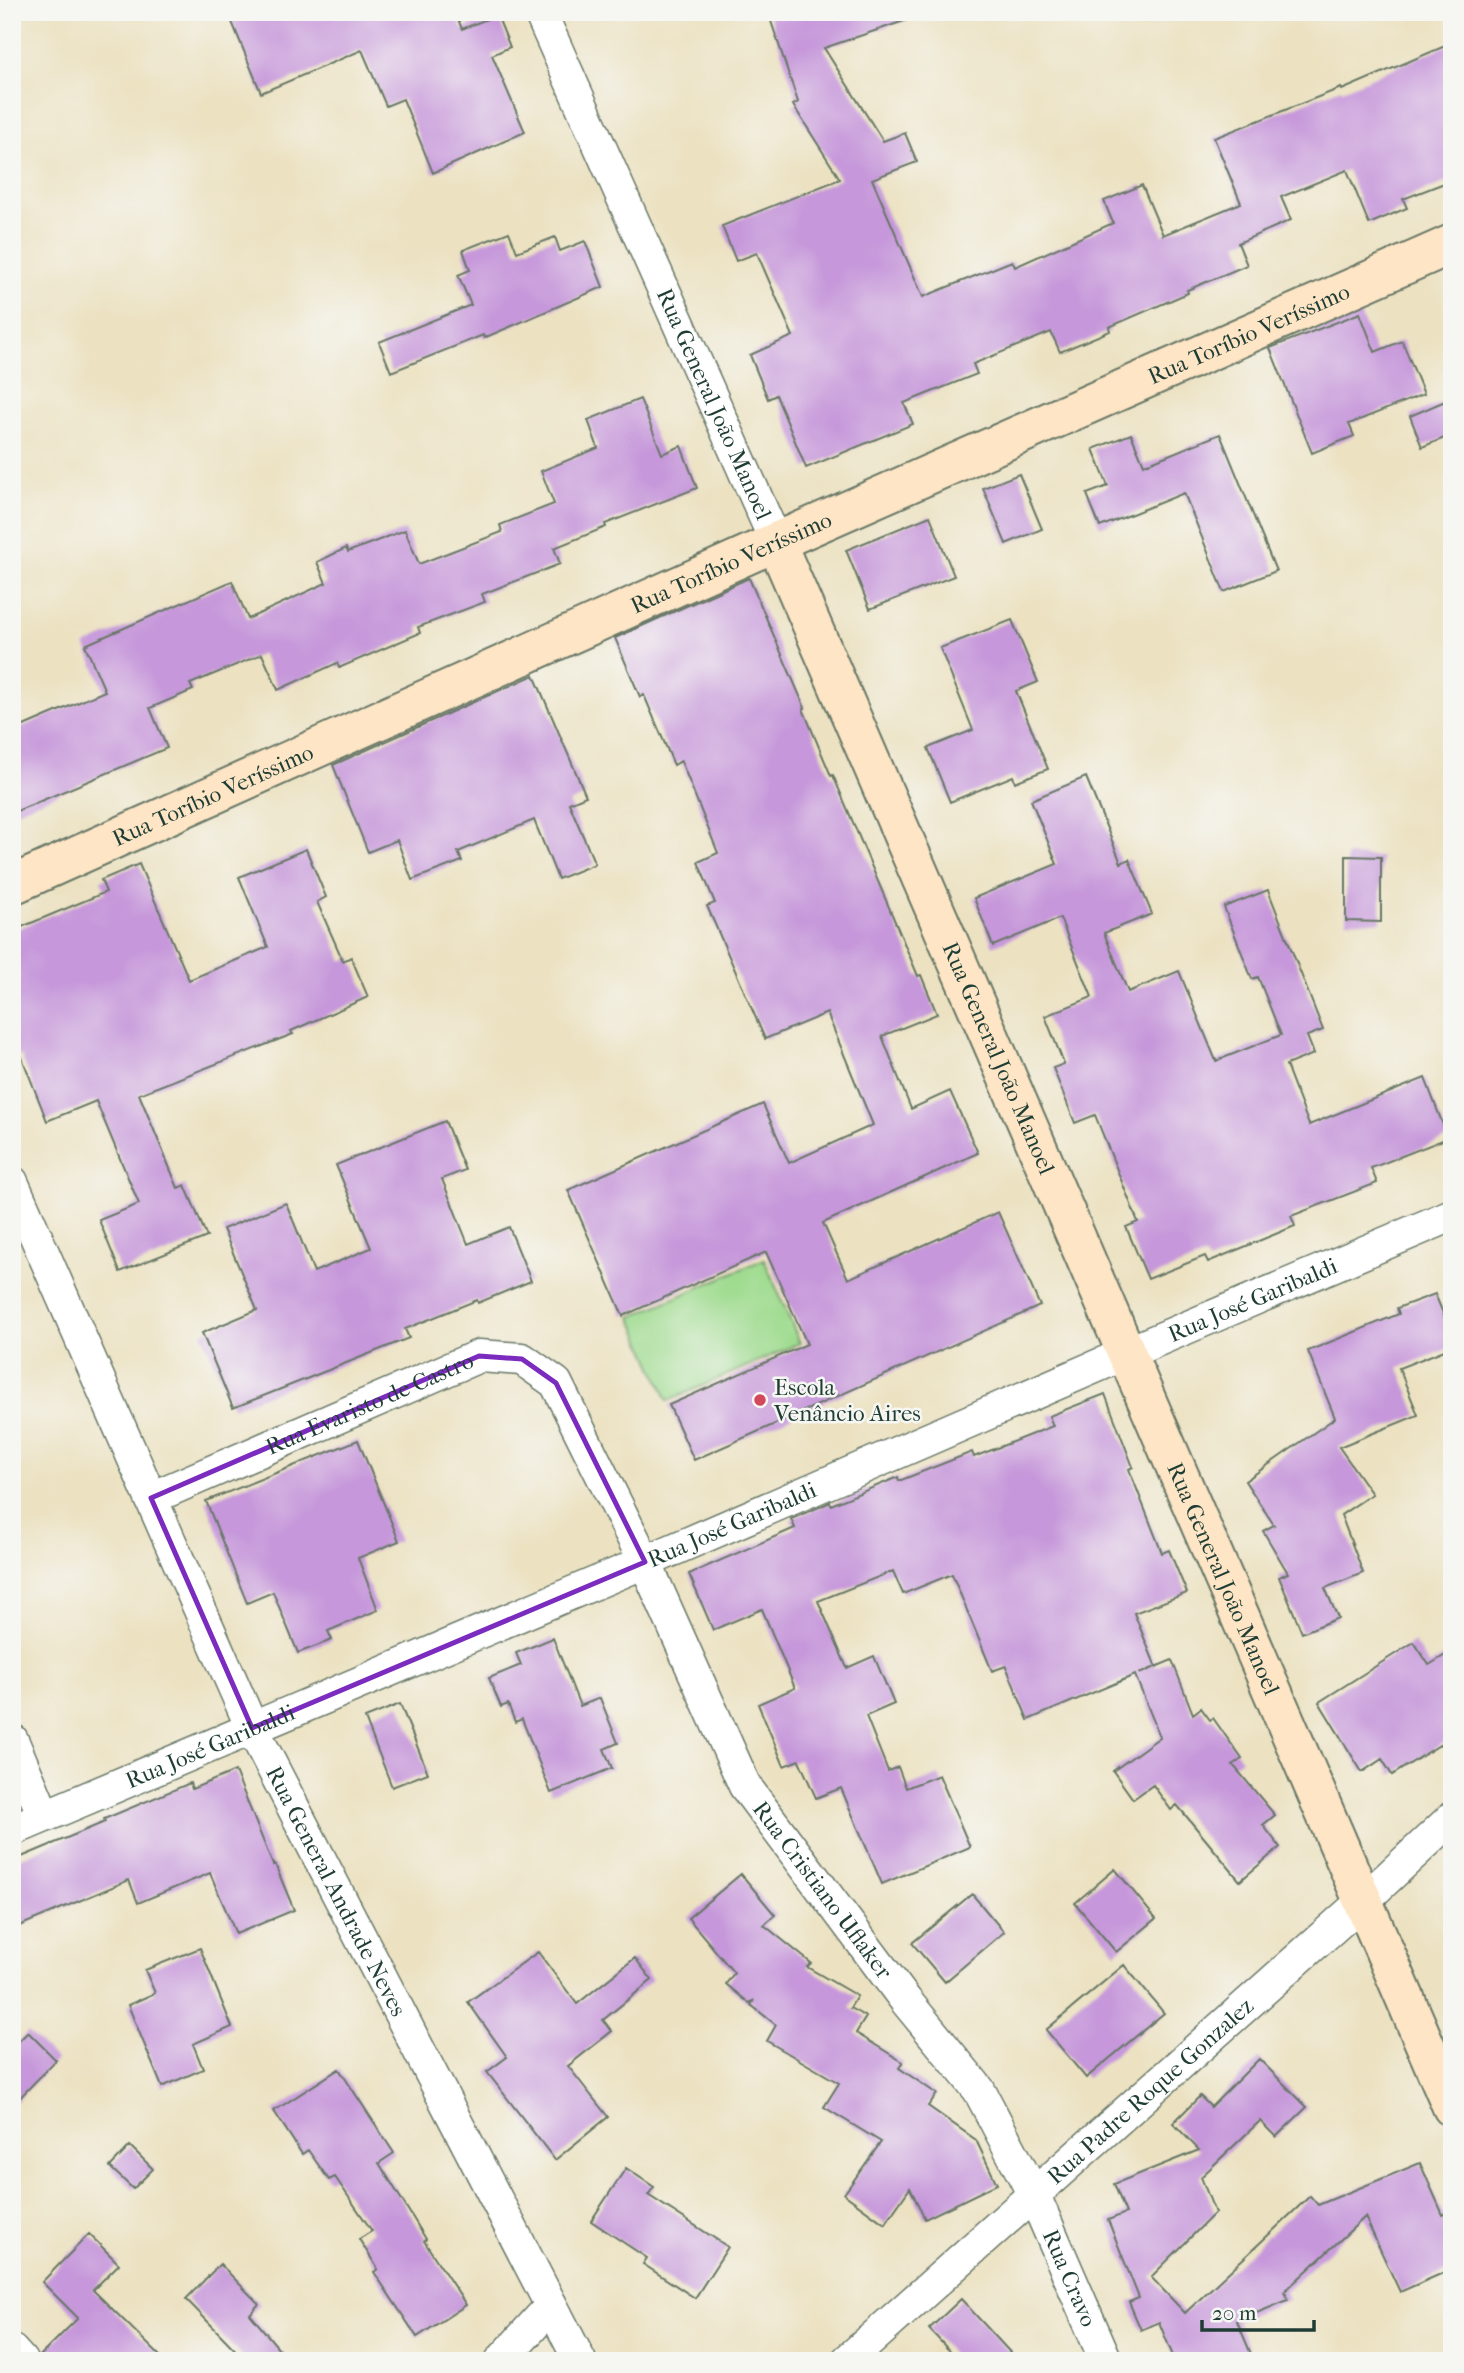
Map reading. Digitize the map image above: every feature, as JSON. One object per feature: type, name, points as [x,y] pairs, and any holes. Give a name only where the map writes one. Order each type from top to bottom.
[{"type":"street","name":"Rua General João Manoel","points":[[540,12],[776,542],[1452,2107]]},
{"type":"street","name":"Rua Toríbio Veríssimo","points":[[12,885],[776,542],[1452,244]]},
{"type":"street","name":"Rua General Andrade Neves","points":[[12,1182],[252,1728],[580,2361]]},
{"type":"street","name":"Rua José Garibaldi","points":[[12,1830],[645,1563],[1452,1215]]},
{"type":"street","name":"Rua Evaristo de Castro","points":[[151,1498],[479,1356],[522,1359],[556,1383],[645,1563]]},
{"type":"street","name":"Rua Cristiano Uflaker","points":[[645,1563],[745,1786],[906,2001],[979,2090],[1034,2195]]},
{"type":"street","points":[[12,1740],[44,1816]]},
{"type":"street","name":"Rua Padre Roque Gonzalez","points":[[847,2361],[1452,1818]]},
{"type":"street","name":"Rua Cravo","points":[[1034,2195],[1106,2361]]},
{"type":"street","points":[[501,2361],[551,2306]]},
{"type":"street","points":[[12,2351],[21,2361]]},
{"type":"highlighted area","points":[[479,1356],[522,1359],[556,1383],[645,1562],[252,1728],[151,1498]]},
{"type":"green space","points":[[764,1259],[800,1343],[668,1401],[631,1317]]},
{"type":"building","points":[[228,12],[455,12],[462,29],[497,15],[510,47],[492,55],[525,132],[433,173],[403,99],[386,106],[362,50],[261,93]]},
{"type":"building","points":[[768,12],[912,12],[913,18],[824,48],[883,141],[905,133],[917,162],[872,179],[923,297],[1012,261],[1015,267],[1113,223],[1104,201],[1142,185],[1163,235],[1241,203],[1214,138],[1341,88],[1342,90],[1452,43],[1452,180],[1403,199],[1407,208],[1369,224],[1347,170],[1281,197],[1291,220],[1238,243],[1247,265],[1187,290],[1188,293],[1109,327],[1110,331],[1060,352],[1051,332],[973,364],[977,374],[904,403],[913,424],[806,468],[776,395],[768,399],[750,355],[793,336],[757,253],[736,261],[722,226],[840,179],[793,105],[798,102]]},
{"type":"building","points":[[509,232],[517,252],[555,237],[560,251],[585,241],[603,287],[484,338],[483,335],[391,372],[379,342],[471,305],[458,275],[470,270],[463,250]]},
{"type":"building","points":[[1360,313],[1375,352],[1402,341],[1424,394],[1349,424],[1354,436],[1312,453],[1270,348]]},
{"type":"building","points":[[1452,398],[1452,435],[1422,447],[1410,416]]},
{"type":"building","points":[[640,399],[662,454],[681,446],[697,488],[605,524],[606,527],[554,548],[560,564],[482,594],[485,602],[418,627],[420,633],[339,668],[337,663],[278,690],[262,654],[190,684],[193,690],[150,708],[167,748],[12,813],[12,731],[105,691],[85,645],[232,581],[248,619],[326,583],[317,562],[346,548],[348,552],[405,530],[419,564],[502,532],[500,525],[554,504],[541,471],[598,448],[588,420]]},
{"type":"building","points":[[1131,434],[1144,465],[1220,434],[1276,571],[1224,592],[1184,493],[1100,527],[1087,494],[1108,486],[1093,449]]},
{"type":"building","points":[[1019,474],[1042,529],[1006,544],[983,488]]},
{"type":"building","points":[[930,516],[954,576],[870,609],[846,550]]},
{"type":"building","points":[[749,578],[831,776],[833,775],[918,976],[921,975],[937,1014],[882,1036],[911,1109],[950,1091],[978,1153],[823,1223],[848,1279],[998,1212],[1040,1306],[694,1460],[669,1405],[807,1344],[766,1252],[623,1316],[568,1190],[763,1104],[789,1163],[873,1125],[827,1013],[765,1039],[707,906],[715,903],[698,862],[718,853],[681,761],[674,765],[644,695],[640,697],[615,638]]},
{"type":"building","points":[[1012,620],[1038,682],[1016,691],[1048,769],[1015,782],[1013,776],[950,802],[928,748],[973,730],[940,648]]},
{"type":"building","points":[[534,675],[586,796],[569,803],[595,864],[558,879],[534,820],[458,852],[462,861],[412,880],[397,840],[368,852],[333,765]]},
{"type":"building","points":[[1086,777],[1121,863],[1129,859],[1152,914],[1104,933],[1128,992],[1179,971],[1216,1061],[1281,1035],[1258,977],[1252,979],[1224,907],[1268,890],[1323,1030],[1307,1036],[1314,1054],[1286,1065],[1309,1125],[1425,1078],[1448,1138],[1371,1168],[1377,1183],[1291,1216],[1295,1226],[1208,1262],[1205,1256],[1148,1279],[1126,1227],[1138,1222],[1095,1115],[1075,1123],[1053,1068],[1064,1064],[1045,1016],[1092,997],[1060,918],[993,946],[974,898],[1057,864],[1031,800]]},
{"type":"building","points":[[306,849],[326,897],[317,902],[343,961],[351,957],[368,997],[291,1031],[293,1034],[139,1094],[178,1188],[185,1185],[207,1237],[120,1272],[99,1220],[139,1204],[96,1101],[47,1121],[21,1055],[12,1059],[12,931],[106,892],[101,880],[139,864],[189,980],[268,947],[239,877]]},
{"type":"building","points":[[1346,856],[1381,857],[1381,922],[1346,921]]},
{"type":"building","points":[[445,1121],[465,1170],[442,1179],[468,1244],[509,1227],[531,1281],[405,1329],[409,1338],[233,1408],[202,1333],[257,1310],[223,1229],[286,1203],[314,1272],[371,1248],[336,1165]]},
{"type":"building","points":[[1435,1294],[1452,1335],[1452,1347],[1399,1368],[1418,1415],[1339,1447],[1372,1494],[1341,1515],[1363,1573],[1325,1588],[1338,1618],[1302,1633],[1279,1577],[1288,1573],[1263,1531],[1274,1525],[1245,1481],[1335,1418],[1308,1351],[1399,1314],[1397,1308]]},
{"type":"building","points":[[1105,1394],[1133,1467],[1129,1469],[1162,1553],[1169,1550],[1187,1593],[1134,1613],[1156,1667],[1172,1660],[1193,1714],[1201,1708],[1210,1720],[1213,1718],[1242,1759],[1233,1765],[1275,1815],[1263,1825],[1280,1847],[1240,1881],[1177,1805],[1171,1810],[1153,1785],[1133,1799],[1113,1771],[1160,1737],[1135,1675],[1028,1720],[1006,1666],[992,1671],[952,1574],[903,1594],[893,1571],[818,1601],[847,1668],[874,1656],[894,1704],[866,1716],[888,1771],[898,1767],[906,1788],[939,1775],[970,1847],[882,1884],[841,1788],[816,1798],[799,1760],[784,1766],[758,1704],[795,1688],[762,1609],[713,1630],[689,1574],[795,1528],[791,1519],[830,1502],[831,1505],[898,1477],[899,1481],[972,1452],[974,1457],[1053,1426],[1049,1416]]},
{"type":"building","points":[[358,1440],[399,1541],[358,1558],[378,1610],[328,1631],[332,1640],[298,1653],[273,1592],[247,1603],[206,1501]]},
{"type":"building","points":[[553,1638],[580,1706],[600,1698],[618,1743],[604,1749],[612,1768],[551,1793],[522,1719],[515,1722],[508,1704],[501,1707],[489,1678],[521,1665],[516,1653]]},
{"type":"building","points":[[1414,1642],[1429,1665],[1452,1651],[1452,1737],[1392,1775],[1382,1759],[1362,1772],[1319,1702]]},
{"type":"building","points":[[400,1704],[428,1773],[392,1787],[365,1718]]},
{"type":"building","points":[[235,1771],[294,1910],[236,1934],[210,1873],[138,1903],[129,1880],[12,1929],[12,1861],[190,1783],[192,1789]]},
{"type":"building","points":[[1115,1869],[1156,1919],[1116,1952],[1075,1903]]},
{"type":"building","points":[[741,1874],[775,1915],[764,1925],[811,1963],[807,1967],[857,1996],[850,2008],[866,2017],[856,2033],[903,2062],[899,2068],[937,2094],[928,2106],[976,2140],[997,2184],[925,2219],[910,2188],[885,2224],[844,2194],[881,2142],[824,2107],[839,2083],[767,2041],[776,2025],[751,2005],[754,2000],[749,2003],[726,1984],[734,1973],[688,1918]]},
{"type":"building","points":[[972,1894],[1004,1932],[945,1982],[912,1943]]},
{"type":"building","points":[[200,1948],[232,2027],[193,2044],[203,2069],[162,2087],[128,2005],[155,1993],[145,1970]]},
{"type":"building","points":[[538,1952],[577,2004],[635,1958],[652,1980],[603,2020],[612,2031],[568,2066],[608,2117],[555,2160],[487,2072],[507,2057],[468,2002]]},
{"type":"building","points":[[1124,1965],[1164,2013],[1086,2078],[1046,2030]]},
{"type":"building","points":[[28,2032],[56,2060],[12,2106],[12,2048]]},
{"type":"building","points":[[1259,2059],[1307,2107],[1276,2137],[1260,2121],[1201,2177],[1215,2213],[1151,2277],[1185,2313],[1310,2196],[1318,2205],[1420,2163],[1443,2215],[1452,2211],[1452,2269],[1400,2292],[1365,2217],[1285,2291],[1288,2300],[1237,2321],[1254,2361],[1175,2361],[1159,2322],[1141,2330],[1129,2302],[1139,2298],[1108,2220],[1126,2213],[1114,2184],[1199,2150],[1173,2123],[1200,2096],[1211,2107]]},
{"type":"building","points":[[339,2069],[394,2153],[379,2163],[426,2239],[424,2241],[466,2305],[417,2337],[374,2272],[378,2269],[359,2239],[372,2231],[335,2177],[329,2180],[308,2150],[302,2154],[274,2111]]},
{"type":"building","points":[[130,2146],[153,2169],[133,2189],[110,2167]]},
{"type":"building","points":[[626,2168],[654,2187],[648,2195],[728,2247],[695,2298],[643,2264],[647,2258],[591,2221]]},
{"type":"building","points":[[89,2234],[119,2264],[93,2290],[165,2361],[39,2361],[39,2357],[78,2318],[42,2282]]},
{"type":"building","points":[[220,2264],[259,2304],[250,2314],[289,2361],[246,2361],[186,2299]]},
{"type":"building","points":[[961,2299],[1018,2361],[959,2361],[929,2329]]},
{"type":"place","name":"Escola Venâncio Aires","points":[[760,1400]]}]
